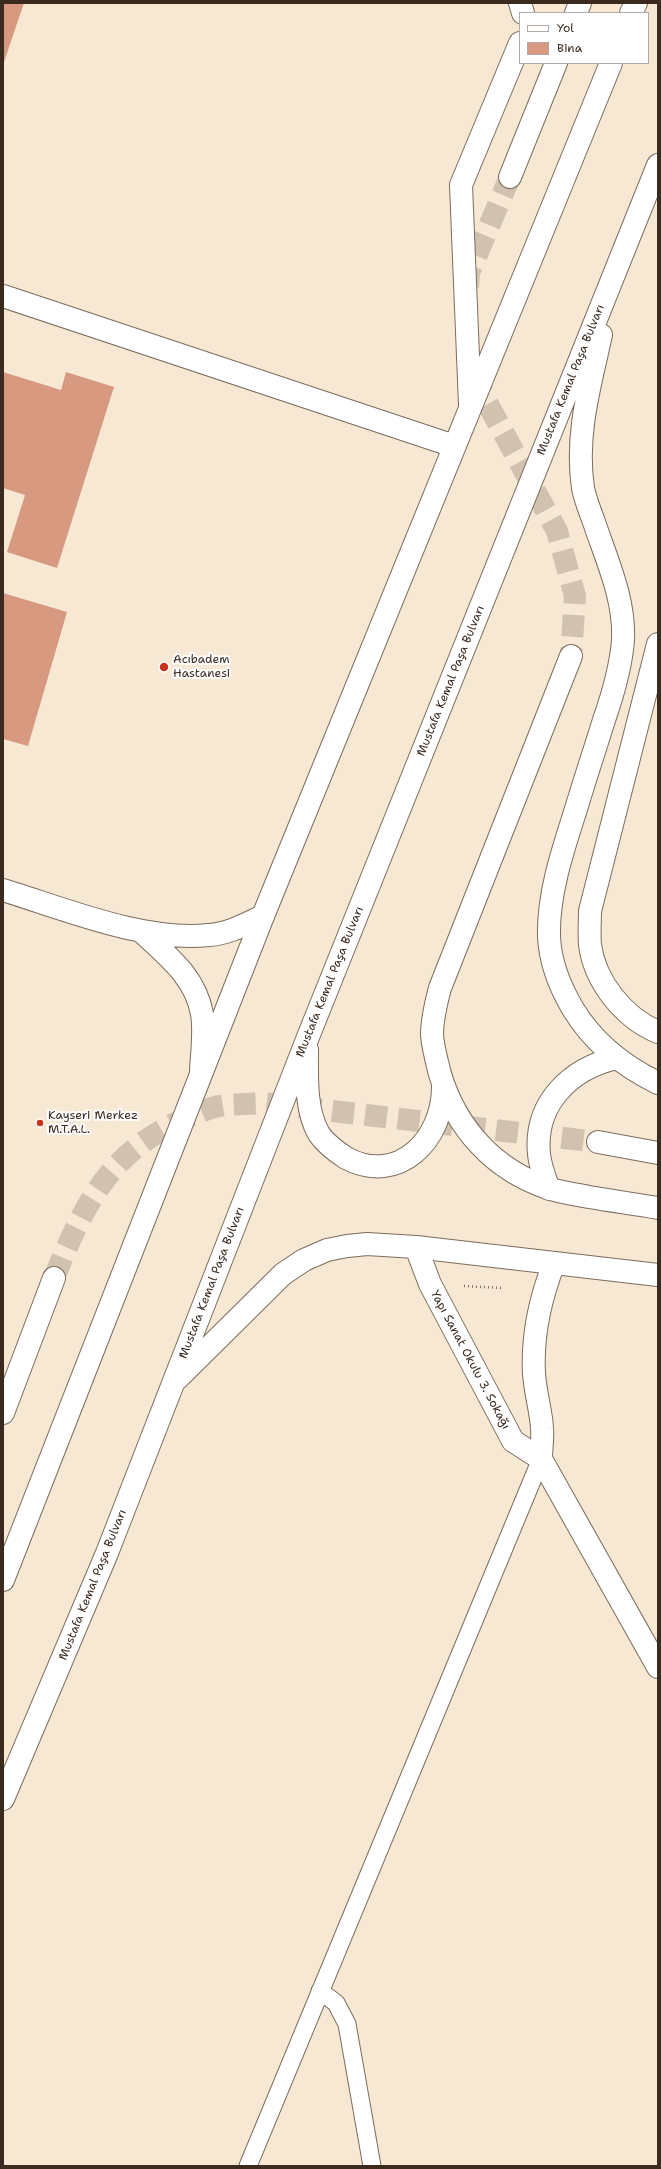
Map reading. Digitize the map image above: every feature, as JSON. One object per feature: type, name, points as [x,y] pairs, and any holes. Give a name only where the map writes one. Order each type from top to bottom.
[{"type":"main road","points":[[632,12],[636,3]]},
{"type":"main road","points":[[470,405],[461,185],[519,45]]},
{"type":"main road","points":[[510,177],[556,64]]},
{"type":"main road","points":[[3,1580],[264,916],[470,405],[611,64]]},
{"type":"main road","name":"Mustafa Kemal Paşa Bulvarı","points":[[3,1799],[107,1552],[308,1037],[658,164]]},
{"type":"main road","points":[[616,269],[585,407],[581,435],[581,462],[583,490],[617,588],[622,618],[622,653],[616,681],[565,842],[549,911],[549,938],[557,976],[564,994],[579,1018],[596,1039],[617,1058],[640,1074],[658,1083]]},
{"type":"main road","points":[[3,296],[454,446]]},
{"type":"main road","points":[[658,644],[590,911],[590,946],[601,977],[619,1006],[647,1027],[658,1032]]},
{"type":"main road","points":[[571,656],[440,988],[434,1011],[432,1036],[443,1084],[453,1108],[467,1131],[484,1150],[504,1168],[526,1180],[549,1189],[658,1208]]},
{"type":"main road","points":[[3,890],[143,933],[210,935],[227,931],[264,916]]},
{"type":"main road","points":[[143,933],[176,964],[188,979],[197,995],[202,1015],[201,1076]]},
{"type":"main road","points":[[308,1037],[307,1071],[313,1120],[319,1135],[330,1146],[356,1163],[371,1166],[387,1166],[403,1160],[414,1153],[430,1135],[440,1116],[443,1100],[443,1084]]},
{"type":"main road","points":[[549,1189],[542,1171],[539,1141],[544,1116],[552,1099],[564,1084],[580,1072],[597,1062],[617,1058]]},
{"type":"main road","points":[[598,1142],[658,1153]]},
{"type":"main road","points":[[173,1383],[283,1274],[304,1260],[328,1250],[367,1244],[416,1248],[658,1275]]},
{"type":"main road","name":"Yapı Sanat Okulu 3. Sokağı","points":[[416,1248],[430,1284],[513,1441],[541,1458],[658,1667]]},
{"type":"main road","points":[[541,1458],[542,1428],[536,1400],[534,1344],[537,1317],[544,1290],[554,1263]]},
{"type":"main road","points":[[3,1413],[54,1278]]},
{"type":"lane","points":[[248,2166],[541,1458]]},
{"type":"lane","points":[[320,1991],[336,2003],[347,2024],[372,2166]]},
{"type":"building","points":[[3,3],[24,3],[3,65]]},
{"type":"building","points":[[3,372],[61,390],[66,372],[114,387],[57,568],[7,552],[25,495],[3,488]]},
{"type":"building","points":[[3,593],[67,612],[28,746],[3,739]]},
{"type":"tunnel","points":[[468,287],[469,273],[510,177]]},
{"type":"tunnel","points":[[472,375],[557,531],[575,596],[571,656]]},
{"type":"tunnel","points":[[54,1278],[76,1228],[88,1206],[101,1185],[117,1166],[135,1149],[156,1133],[214,1107],[264,1103],[598,1142]]},
{"type":"place","name":"Acıbadem Hastanesi","points":[[164,667]]},
{"type":"place","name":"Kayseri Merkez M.T.A.L.","points":[[40,1123]]}]
